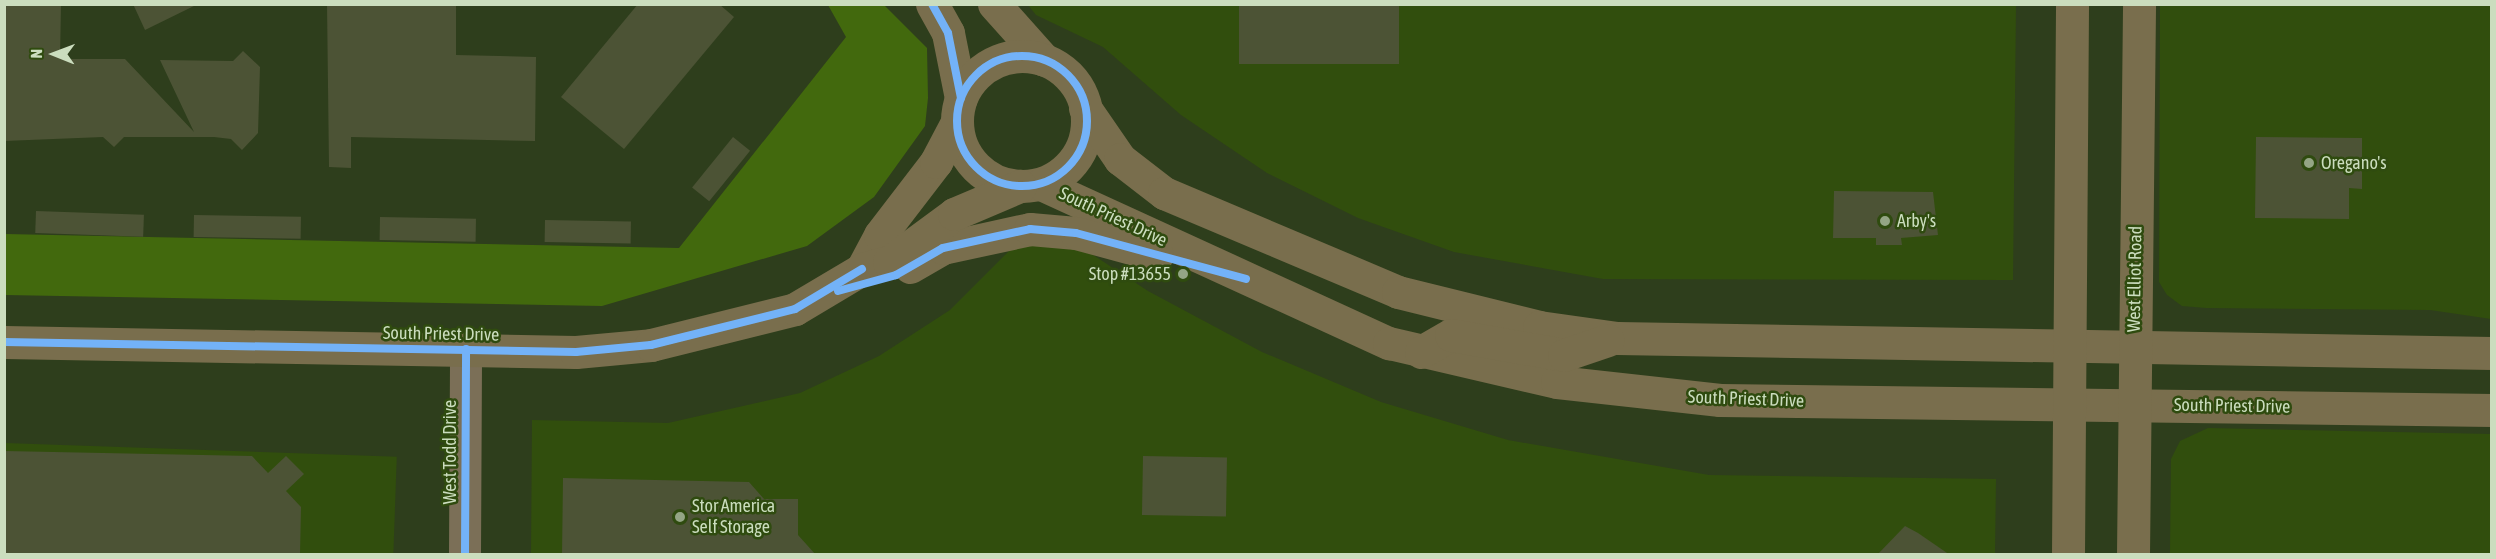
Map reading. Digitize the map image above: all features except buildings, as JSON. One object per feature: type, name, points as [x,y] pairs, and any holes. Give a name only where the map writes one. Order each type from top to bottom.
[{"type":"main road","points":[[932,4],[948,33],[959,110],[960,141],[983,174],[1031,185],[1072,162],[1084,136],[1085,108]]},
{"type":"main road","points":[[994,4],[1044,60],[1077,87],[1085,108],[1120,159],[1164,193],[1398,292],[1497,320],[1617,338],[2070,346],[2134,345],[2492,353]]},
{"type":"main road","points":[[2068,555],[2072,4]]},
{"type":"main road","name":"West Elliot Road","points":[[2133,555],[2139,4]]},
{"type":"main road","points":[[959,110],[971,80],[996,63],[1024,56],[1044,60]]},
{"type":"main road","name":"South Priest Drive","points":[[862,269],[880,235],[936,162],[959,110]]},
{"type":"main road","name":"South Priest Drive","points":[[4,342],[576,352],[651,345],[795,309],[826,294],[862,269],[890,262],[954,214],[1031,185],[1421,352],[1557,382],[1657,396],[2492,410]]},
{"type":"main road","points":[[826,294],[896,275],[943,248],[1030,229],[1076,233],[1246,279]]},
{"type":"main road","points":[[1421,352],[1451,335],[1563,355],[1617,338]]},
{"type":"street","name":"West Todd Drive","points":[[465,555],[466,349]]},
{"type":"shaded area","points":[[828,5],[884,5],[927,48],[928,98],[925,126],[874,197],[807,246],[602,306],[5,295],[5,234],[679,248],[846,37]]},
{"type":"shaded area","points":[[1028,5],[2016,5],[2013,280],[1603,279],[1454,252],[1358,218],[1267,173],[1181,115],[1103,47],[1036,15]]},
{"type":"shaded area","points":[[2160,5],[2491,5],[2491,319],[2430,310],[2206,308],[2182,306],[2167,295],[2159,282]]},
{"type":"shaded area","points":[[1040,220],[1148,291],[1262,352],[1381,402],[1508,440],[1709,475],[1996,479],[1995,554],[531,554],[532,420],[668,423],[800,393],[879,356],[950,310]]},
{"type":"shaded area","points":[[2208,428],[2491,434],[2491,554],[2170,554],[2171,459],[2180,441]]},
{"type":"shaded area","points":[[5,443],[397,457],[393,554],[4,554]]},
{"type":"cycle path","points":[[932,4],[948,33],[961,98]]},
{"type":"cycle path","points":[[1022,56],[1047,61],[1068,75],[1082,96],[1087,121],[1082,146],[1068,167],[1047,181],[1022,186],[997,181],[976,167],[962,146],[957,121],[962,96],[976,75],[997,61],[1022,56]]},
{"type":"cycle path","points":[[838,291],[896,275],[943,248],[1030,229],[1076,233],[1246,279]]},
{"type":"cycle path","points":[[4,342],[576,352],[651,345],[795,309],[862,269]]},
{"type":"cycle path","points":[[465,554],[466,349]]},
{"type":"place","name":"Oregano's","points":[[2309,163]]},
{"type":"place","name":"Arby's","points":[[1885,221]]},
{"type":"place","name":"Stop #13655","points":[[1183,274]]},
{"type":"place","name":"Stor America Self Storage","points":[[680,517]]}]
